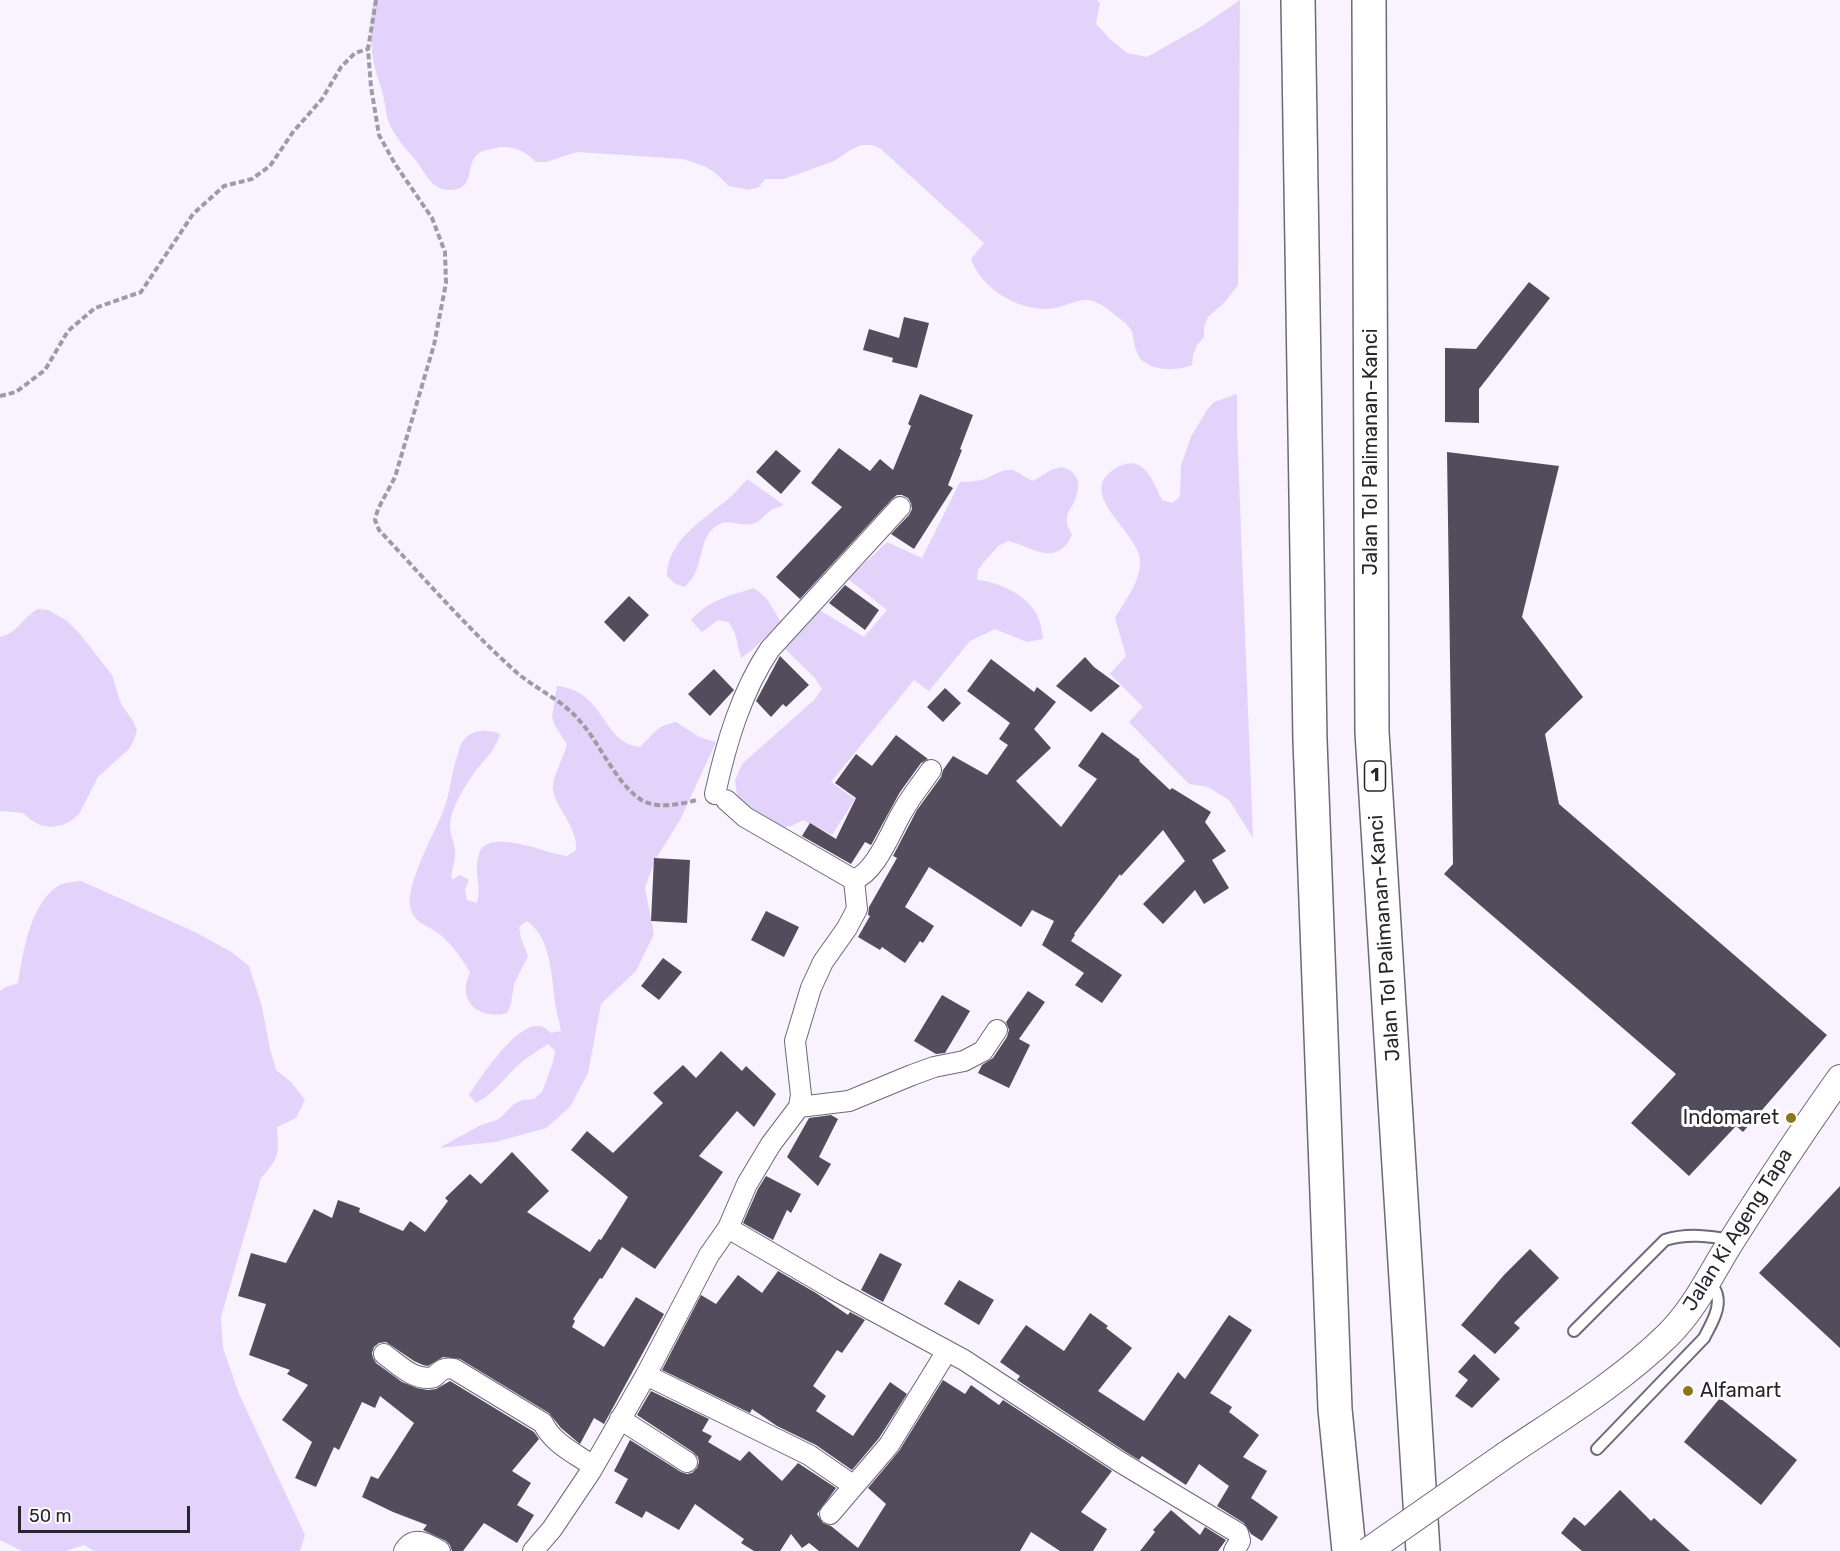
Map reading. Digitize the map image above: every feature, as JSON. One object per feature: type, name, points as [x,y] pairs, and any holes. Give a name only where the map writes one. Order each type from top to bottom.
[{"type":"highway","points":[[1298,0],[1310,740],[1335,1409],[1349,1551]]},
{"type":"highway","name":"Jalan Tol Palimanan–Kanci","points":[[1369,0],[1372,732],[1423,1551]]},
{"type":"street","points":[[900,507],[770,649],[755,670],[724,752],[720,797],[745,817],[854,880],[860,878],[871,866],[905,807],[931,770]]},
{"type":"street","points":[[533,1551],[552,1529],[593,1466],[646,1375],[709,1255],[728,1228],[747,1185],[771,1144],[799,1107],[801,1095],[795,1041],[811,988],[824,962],[857,909],[854,880]]},
{"type":"street","points":[[799,1107],[849,1101],[934,1067],[964,1061],[983,1051],[997,1030]]},
{"type":"street","name":"Jalan Ki Ageng Tapa","points":[[1368,1551],[1507,1454],[1591,1399],[1668,1335],[1710,1280],[1732,1240],[1798,1136],[1840,1078]]},
{"type":"street","points":[[728,1228],[833,1289],[964,1360],[1120,1462],[1238,1533],[1240,1541],[1234,1551]]},
{"type":"street","points":[[830,1514],[889,1445],[947,1352]]},
{"type":"street","points":[[384,1354],[411,1374],[423,1378],[434,1377],[441,1369],[454,1369],[543,1423],[546,1431],[555,1439],[593,1466]]},
{"type":"street","points":[[646,1375],[809,1455],[854,1486]]},
{"type":"street","points":[[620,1419],[687,1462]]},
{"type":"street","points":[[404,1551],[408,1544],[416,1541],[423,1541],[440,1551]]},
{"type":"lane","points":[[1574,1331],[1665,1240],[1685,1236],[1732,1240]]},
{"type":"lane","points":[[1597,1449],[1704,1338],[1717,1309],[1718,1296],[1710,1280]]},
{"type":"path","points":[[376,0],[368,49],[370,87],[379,135],[395,164],[432,219],[445,252],[446,283],[434,345],[395,477],[378,509],[375,520],[379,530],[480,638],[517,673],[559,701],[580,721],[628,789],[642,801],[661,806],[720,797]]},
{"type":"path","points":[[0,396],[16,392],[45,370],[68,331],[95,308],[141,292],[193,214],[224,186],[252,179],[270,166],[293,132],[322,99],[341,67],[355,53],[368,49]]},
{"type":"shaded area","points":[[374,0],[1097,0],[1100,3],[1096,24],[1127,53],[1147,57],[1202,26],[1240,0],[1238,285],[1224,303],[1208,317],[1204,327],[1204,337],[1197,345],[1192,365],[1177,369],[1152,366],[1139,357],[1133,333],[1129,328],[1097,302],[1084,300],[1048,309],[1036,308],[1013,301],[992,288],[976,270],[971,259],[984,243],[881,149],[872,145],[861,145],[834,161],[784,179],[765,179],[759,187],[749,190],[729,186],[713,171],[683,159],[577,152],[546,162],[536,162],[526,154],[504,147],[481,152],[474,158],[464,185],[458,189],[444,189],[430,180],[388,122],[372,51],[371,25]]},
{"type":"shaded area","points":[[1237,394],[1253,838],[1229,800],[1208,787],[1189,784],[1129,722],[1143,707],[1110,674],[1126,656],[1115,618],[1135,583],[1140,560],[1130,537],[1104,500],[1101,488],[1105,477],[1118,467],[1135,464],[1151,478],[1162,500],[1172,503],[1180,497],[1181,465],[1191,437],[1207,410],[1214,402]]},
{"type":"shaded area","points":[[1061,467],[1071,471],[1078,483],[1077,494],[1067,517],[1067,524],[1072,535],[1066,545],[1059,551],[1043,553],[1008,541],[998,546],[978,570],[977,580],[1003,587],[1026,601],[1038,618],[1043,639],[1027,642],[995,629],[970,641],[929,691],[914,680],[831,782],[855,799],[832,835],[803,820],[791,826],[776,828],[738,803],[735,780],[742,764],[814,700],[822,689],[814,677],[779,643],[816,608],[864,637],[887,610],[848,579],[887,542],[922,558],[960,482],[981,480],[1008,470],[1015,471],[1033,481]]},
{"type":"shaded area","points":[[747,479],[784,505],[771,510],[752,524],[720,523],[706,539],[699,564],[691,580],[684,587],[674,583],[667,576],[673,552],[680,542],[697,524],[730,498]]},
{"type":"shaded area","points":[[754,588],[767,599],[781,622],[741,658],[735,634],[729,622],[718,620],[702,632],[691,620],[712,603]]},
{"type":"shaded area","points":[[38,609],[48,610],[66,620],[80,634],[112,675],[121,704],[137,730],[129,749],[98,777],[79,814],[71,821],[51,827],[40,825],[23,813],[0,811],[0,637],[11,632]]},
{"type":"shaded area","points":[[557,686],[573,690],[585,697],[595,706],[617,736],[627,743],[640,747],[659,728],[676,722],[699,737],[716,742],[680,820],[655,860],[645,888],[654,934],[636,971],[601,1004],[588,1073],[570,1107],[546,1128],[495,1142],[439,1148],[479,1126],[499,1119],[514,1104],[534,1099],[542,1092],[555,1051],[548,1044],[520,1064],[493,1091],[476,1103],[469,1095],[501,1051],[523,1031],[533,1027],[543,1027],[551,1033],[561,1031],[549,961],[536,929],[527,921],[519,927],[528,956],[514,984],[507,1013],[487,1014],[470,1004],[467,998],[466,986],[470,972],[461,958],[442,936],[413,915],[410,899],[412,886],[446,803],[460,745],[475,732],[490,731],[500,734],[492,751],[462,792],[450,822],[455,852],[452,880],[460,875],[469,880],[465,890],[467,900],[477,903],[478,857],[483,847],[492,843],[504,842],[567,856],[576,850],[573,832],[553,792],[554,780],[567,744],[552,717]]},
{"type":"shaded area","points":[[81,881],[197,933],[233,953],[249,966],[262,1007],[276,1070],[292,1083],[305,1100],[296,1118],[277,1127],[276,1155],[261,1178],[221,1317],[223,1348],[239,1394],[305,1535],[300,1551],[94,1551],[84,1545],[66,1551],[22,1551],[0,1540],[0,991],[18,983],[29,930],[34,916],[48,894],[58,886]]},
{"type":"building","points":[[1529,282],[1550,298],[1479,389],[1479,423],[1445,422],[1445,348],[1476,349]]},
{"type":"building","points":[[904,317],[929,323],[917,368],[892,362],[893,358],[863,350],[869,329],[899,338]]},
{"type":"building","points":[[920,394],[973,415],[948,485],[953,488],[914,549],[891,534],[912,509],[908,498],[897,495],[800,599],[776,577],[842,507],[811,483],[839,448],[870,471],[880,459],[893,470],[911,426],[908,424]]},
{"type":"building","points":[[776,450],[801,471],[781,494],[756,472]]},
{"type":"building","points":[[1447,452],[1559,466],[1522,617],[1583,697],[1545,734],[1559,804],[1827,1035],[1743,1132],[1736,1126],[1689,1176],[1631,1123],[1676,1074],[1444,874],[1453,864]]},
{"type":"building","points":[[845,585],[879,610],[865,630],[829,603]]},
{"type":"building","points":[[629,596],[649,615],[624,642],[604,622]]},
{"type":"building","points":[[780,656],[809,685],[786,707],[783,704],[771,717],[756,701]]},
{"type":"building","points":[[1085,657],[1094,667],[1120,686],[1091,712],[1056,686]]},
{"type":"building","points":[[991,659],[1034,692],[1037,687],[1056,702],[1034,729],[1051,748],[1016,781],[1061,827],[1097,779],[1078,766],[1102,732],[1140,760],[1170,790],[1172,788],[1211,812],[1205,822],[1226,851],[1212,860],[1229,888],[1204,904],[1195,890],[1163,924],[1143,904],[1185,861],[1163,830],[1121,876],[1120,874],[1071,941],[1122,975],[1102,1003],[1075,985],[1084,973],[1042,945],[1054,921],[1032,910],[1021,927],[929,867],[905,907],[934,926],[923,943],[920,941],[905,963],[882,947],[880,950],[858,937],[870,916],[868,915],[869,907],[897,858],[893,856],[917,810],[953,756],[987,775],[1008,745],[999,739],[1010,723],[967,691]]},
{"type":"building","points":[[714,669],[734,690],[710,716],[688,694]]},
{"type":"building","points":[[945,688],[961,703],[943,722],[927,707]]},
{"type":"building","points":[[896,735],[928,759],[921,763],[900,792],[871,845],[865,842],[851,864],[802,836],[810,823],[836,839],[856,798],[835,783],[856,754],[872,766]]},
{"type":"building","points":[[654,858],[690,860],[687,923],[651,921]]},
{"type":"building","points":[[766,911],[799,927],[784,957],[751,940]]},
{"type":"building","points":[[663,958],[682,972],[659,1000],[641,986]]},
{"type":"building","points":[[1028,991],[1045,1002],[1019,1039],[1030,1045],[1009,1088],[978,1073],[982,1065],[993,1058],[1007,1037],[1009,1030],[1006,1022]]},
{"type":"building","points":[[942,995],[970,1011],[945,1053],[936,1054],[914,1041]]},
{"type":"building","points":[[721,1051],[742,1071],[746,1066],[776,1094],[754,1127],[737,1111],[699,1156],[723,1172],[655,1269],[622,1247],[573,1319],[575,1321],[572,1327],[604,1347],[636,1297],[664,1314],[604,1424],[594,1418],[580,1444],[561,1428],[549,1413],[460,1359],[443,1357],[428,1366],[414,1361],[386,1342],[374,1347],[372,1353],[376,1363],[402,1382],[428,1390],[436,1389],[450,1381],[534,1432],[539,1439],[512,1471],[531,1483],[517,1505],[534,1515],[517,1543],[484,1523],[463,1551],[452,1551],[446,1541],[423,1530],[427,1525],[362,1497],[371,1476],[378,1479],[414,1423],[380,1396],[375,1408],[362,1402],[339,1450],[334,1447],[316,1487],[295,1478],[312,1442],[282,1420],[308,1385],[287,1374],[290,1370],[249,1355],[266,1304],[238,1296],[251,1253],[286,1263],[314,1209],[332,1218],[338,1200],[360,1208],[359,1212],[403,1231],[410,1221],[425,1232],[448,1201],[445,1198],[470,1174],[481,1184],[512,1152],[549,1191],[527,1212],[590,1252],[599,1239],[601,1240],[628,1197],[571,1150],[587,1131],[613,1153],[663,1103],[653,1093],[683,1065],[696,1078]]},
{"type":"building","points":[[831,1115],[838,1119],[819,1157],[831,1164],[818,1186],[787,1157],[809,1118]]},
{"type":"building","points":[[766,1176],[801,1194],[791,1213],[787,1210],[773,1240],[743,1223]]},
{"type":"building","points":[[1840,1186],[1840,1348],[1759,1273]]},
{"type":"building","points":[[1530,1249],[1559,1278],[1514,1323],[1520,1328],[1495,1354],[1461,1325]]},
{"type":"building","points":[[880,1253],[902,1264],[883,1302],[861,1290]]},
{"type":"building","points":[[778,1271],[848,1315],[850,1312],[865,1320],[842,1353],[837,1350],[813,1386],[826,1396],[816,1411],[853,1436],[890,1382],[907,1394],[879,1438],[852,1470],[816,1445],[777,1426],[752,1409],[750,1413],[662,1370],[701,1295],[716,1304],[738,1275],[762,1293]]},
{"type":"building","points":[[959,1280],[994,1300],[979,1325],[944,1304]]},
{"type":"building","points":[[1090,1313],[1132,1348],[1098,1391],[1144,1421],[1178,1372],[1185,1379],[1229,1315],[1252,1330],[1210,1393],[1232,1407],[1229,1412],[1259,1435],[1243,1457],[1267,1471],[1251,1498],[1278,1517],[1262,1541],[1251,1534],[1244,1523],[1217,1506],[1229,1486],[1199,1464],[1186,1485],[1142,1456],[1139,1460],[1126,1452],[1017,1380],[1020,1376],[1000,1362],[1026,1325],[1064,1351]]},
{"type":"building","points":[[1474,1354],[1500,1379],[1472,1408],[1455,1396],[1468,1380],[1458,1372]]},
{"type":"building","points":[[943,1380],[965,1394],[971,1385],[999,1405],[1003,1400],[1112,1471],[1081,1512],[1107,1529],[1093,1551],[1060,1551],[1031,1532],[1020,1551],[819,1551],[809,1543],[802,1548],[791,1534],[780,1551],[754,1551],[741,1543],[744,1539],[695,1504],[679,1530],[646,1511],[642,1518],[615,1503],[628,1479],[614,1471],[630,1440],[687,1474],[697,1468],[699,1462],[693,1452],[637,1415],[651,1391],[709,1419],[702,1431],[712,1436],[708,1442],[740,1461],[749,1451],[782,1481],[798,1463],[836,1488],[817,1514],[823,1523],[831,1526],[858,1548],[886,1504],[868,1488],[899,1451]]},
{"type":"building","points":[[1720,1398],[1797,1460],[1761,1505],[1684,1442]]},
{"type":"building","points":[[1620,1490],[1651,1521],[1654,1518],[1690,1551],[1582,1551],[1561,1533],[1574,1517],[1585,1526]]},
{"type":"building","points":[[1171,1510],[1200,1535],[1205,1527],[1226,1540],[1218,1551],[1140,1551],[1155,1532],[1153,1530]]},
{"type":"place","name":"Indomaret","points":[[1791,1118]]},
{"type":"place","name":"Alfamart","points":[[1688,1391]]}]
